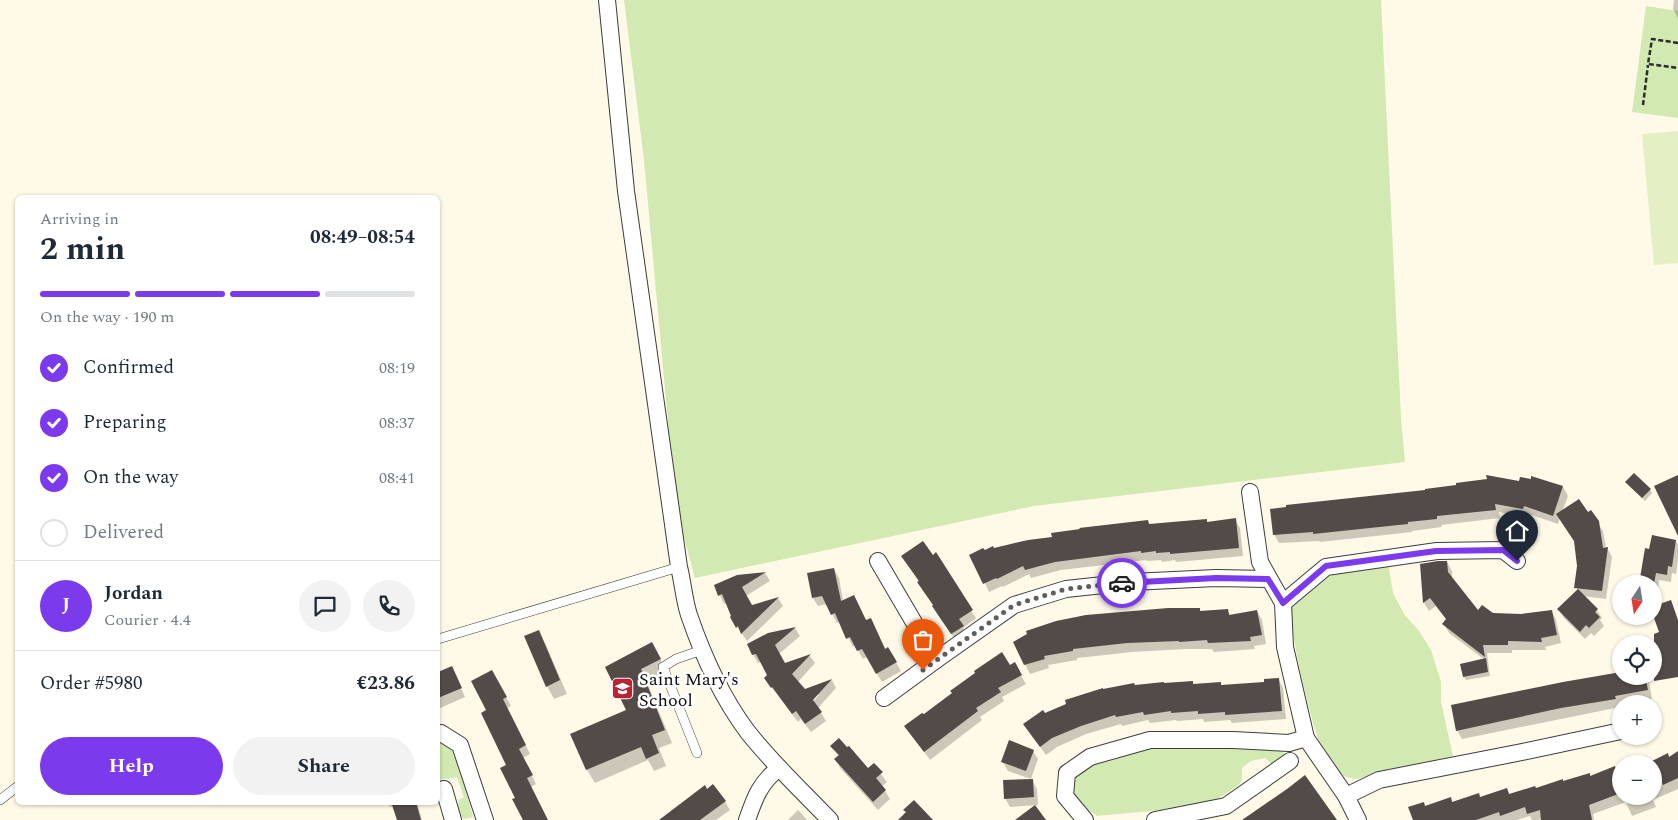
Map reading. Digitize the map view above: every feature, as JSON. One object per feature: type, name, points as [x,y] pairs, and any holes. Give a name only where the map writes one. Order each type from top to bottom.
[{"type":"street","points":[[607,0],[626,191],[679,567],[689,613],[702,650],[718,686],[747,730],[779,768],[830,820]]},
{"type":"street","points":[[1250,492],[1260,562],[1283,603],[1285,647],[1306,738],[1346,796],[1358,820]]},
{"type":"street","points":[[1283,603],[1326,566],[1436,551],[1503,550],[1517,561]]},
{"type":"street","points":[[878,561],[936,660]]},
{"type":"street","points":[[884,698],[1014,605],[1066,589],[1216,578],[1268,579]]},
{"type":"street","points":[[1346,796],[1379,780],[1612,732]]},
{"type":"street","points":[[440,733],[460,745],[485,820]]},
{"type":"street","points":[[1085,820],[1065,796],[1067,773],[1090,757],[1150,740],[1233,740],[1289,743],[1306,738]]},
{"type":"street","points":[[1155,820],[1226,806],[1290,761]]},
{"type":"street","points":[[747,820],[756,793],[768,776],[779,768]]},
{"type":"street","points":[[444,789],[453,820]]},
{"type":"lane","points":[[440,638],[679,567]]},
{"type":"lane","points":[[697,753],[663,666],[676,659],[702,650]]},
{"type":"lane","points":[[0,800],[15,788]]},
{"type":"path","points":[[1643,105],[1652,39],[1678,43]]},
{"type":"path","points":[[1648,64],[1678,68]]},
{"type":"green space","points":[[624,0],[1381,0],[1401,418],[1405,462],[1034,506],[695,578],[676,509],[644,160]]},
{"type":"green space","points":[[1646,6],[1678,11],[1678,118],[1632,112]]},
{"type":"green space","points":[[1678,131],[1678,263],[1654,265],[1642,134]]},
{"type":"green space","points":[[1388,563],[1393,593],[1404,614],[1419,631],[1431,650],[1441,682],[1441,702],[1453,756],[1353,779],[1342,775],[1334,768],[1318,737],[1296,652],[1293,630],[1293,603],[1309,587],[1330,576],[1353,569]]},
{"type":"green space","points":[[440,740],[456,752],[473,817],[464,819],[459,812],[459,800],[464,797],[457,777],[440,780]]},
{"type":"green space","points":[[1174,746],[1282,751],[1287,756],[1274,766],[1265,758],[1251,761],[1242,768],[1242,779],[1239,785],[1210,804],[1097,816],[1078,803],[1072,788],[1075,778],[1087,766],[1148,749]]},
{"type":"building","points":[[1634,473],[1651,489],[1642,498],[1625,482]]},
{"type":"building","points":[[1486,475],[1519,481],[1520,477],[1531,479],[1531,476],[1563,486],[1553,516],[1524,506],[1523,509],[1495,504],[1496,510],[1437,516],[1437,519],[1408,522],[1408,524],[1313,534],[1313,532],[1273,535],[1270,509],[1286,507],[1286,505],[1425,490],[1487,479]]},
{"type":"building","points":[[1678,475],[1678,536],[1654,486]]},
{"type":"building","points":[[1579,499],[1588,512],[1591,510],[1599,521],[1603,548],[1608,547],[1602,591],[1574,588],[1577,566],[1574,541],[1556,514]]},
{"type":"building","points":[[1236,518],[1239,548],[1170,554],[1170,552],[1156,553],[1156,551],[1141,553],[1141,551],[1055,562],[1025,570],[1023,566],[983,584],[969,555],[983,548],[985,550],[993,546],[994,548],[1028,540],[1052,537],[1051,533],[1079,528],[1148,520],[1149,524],[1207,519],[1207,522]]},
{"type":"building","points":[[1652,535],[1676,540],[1672,567],[1668,566],[1667,575],[1656,573],[1656,575],[1640,575],[1645,548],[1649,549]]},
{"type":"building","points":[[923,541],[933,555],[936,552],[973,610],[959,619],[964,626],[951,634],[917,582],[919,581],[901,556]]},
{"type":"building","points":[[1447,561],[1448,572],[1478,610],[1482,605],[1493,613],[1521,614],[1552,610],[1557,635],[1541,638],[1542,642],[1508,641],[1508,645],[1483,645],[1485,657],[1442,624],[1446,619],[1430,598],[1423,603],[1420,564]]},
{"type":"building","points":[[834,568],[841,601],[854,595],[866,620],[871,618],[885,649],[888,647],[897,662],[876,674],[862,649],[857,651],[850,637],[846,639],[835,613],[831,615],[822,596],[812,598],[807,573]]},
{"type":"building","points":[[766,572],[742,587],[752,605],[779,597],[741,634],[738,626],[736,628],[730,617],[722,594],[718,596],[714,585],[737,575]]},
{"type":"building","points":[[1578,589],[1598,609],[1595,612],[1600,617],[1589,628],[1586,625],[1580,632],[1557,609]]},
{"type":"building","points":[[1671,600],[1678,620],[1678,677],[1662,680],[1662,635],[1654,634],[1659,632],[1656,625],[1662,625],[1662,603]]},
{"type":"building","points":[[1168,608],[1200,608],[1200,611],[1228,609],[1229,615],[1257,610],[1262,635],[1250,637],[1251,641],[1208,643],[1207,640],[1127,643],[1073,649],[1073,651],[1044,656],[1045,659],[1024,665],[1013,642],[1027,634],[1026,631],[1056,621],[1086,615]]},
{"type":"building","points":[[796,627],[775,645],[785,663],[811,654],[792,674],[805,689],[832,679],[813,700],[822,712],[805,724],[796,711],[792,714],[771,688],[764,678],[767,675],[756,654],[752,655],[747,644],[768,633]]},
{"type":"building","points":[[539,630],[560,680],[546,687],[524,636]]},
{"type":"building","points":[[652,642],[661,659],[641,669],[665,730],[652,735],[659,753],[646,759],[641,747],[586,770],[570,734],[626,710],[605,667]]},
{"type":"building","points":[[1002,652],[1010,665],[1015,662],[1022,675],[998,688],[1001,692],[976,708],[978,711],[924,752],[904,726],[952,693],[950,691],[975,673],[974,671]]},
{"type":"building","points":[[1486,658],[1488,672],[1463,677],[1460,664]]},
{"type":"building","points":[[452,666],[462,688],[440,697],[440,671]]},
{"type":"building","points":[[492,670],[507,697],[503,699],[526,745],[519,749],[533,775],[527,778],[548,820],[523,820],[512,799],[515,798],[500,768],[506,765],[481,713],[486,710],[471,681]]},
{"type":"building","points":[[1612,674],[1612,685],[1647,685],[1648,690],[1612,695],[1612,700],[1561,708],[1456,731],[1451,705]]},
{"type":"building","points":[[1279,678],[1282,711],[1225,715],[1225,712],[1198,714],[1198,711],[1171,713],[1171,711],[1144,715],[1143,712],[1116,717],[1115,715],[1052,738],[1040,747],[1023,724],[1043,710],[1045,713],[1066,704],[1065,700],[1103,688],[1134,683],[1135,685],[1193,681],[1193,684],[1221,682],[1221,685],[1264,682],[1264,679]]},
{"type":"building","points":[[839,738],[847,747],[849,746],[868,768],[874,763],[883,772],[876,778],[886,790],[873,802],[834,759],[839,755],[830,746]]},
{"type":"building","points":[[1009,740],[1034,750],[1026,771],[1001,762]]},
{"type":"building","points":[[1678,751],[1678,778],[1663,785],[1662,756],[1668,753],[1669,757]]},
{"type":"building","points":[[1612,767],[1612,796],[1589,805],[1592,820],[1541,820],[1540,810],[1527,814],[1525,807],[1500,816],[1499,812],[1476,820],[1413,820],[1408,807],[1424,802],[1425,806],[1451,797],[1452,802],[1479,793],[1480,797],[1507,788],[1509,794],[1590,773],[1590,776]]},
{"type":"building","points":[[1305,775],[1337,820],[1242,820],[1287,789]]},
{"type":"building","points":[[1033,779],[1034,797],[1004,799],[1003,780]]},
{"type":"building","points":[[713,784],[726,801],[700,820],[659,820],[705,785],[707,789]]},
{"type":"building","points":[[914,800],[933,820],[898,820],[906,812],[903,810]]},
{"type":"building","points":[[392,805],[417,805],[421,820],[397,820]]},
{"type":"building","points":[[1035,805],[1046,820],[1015,820]]},
{"type":"way so far","points":[[923,670],[1014,605],[1066,589],[1122,583]]},
{"type":"place","name":"Saint Mary's School","points":[[623,689]]},
{"type":"route","points":[[1122,583],[1216,578],[1268,579],[1283,603],[1326,566],[1436,551],[1503,550],[1517,561]]}]
